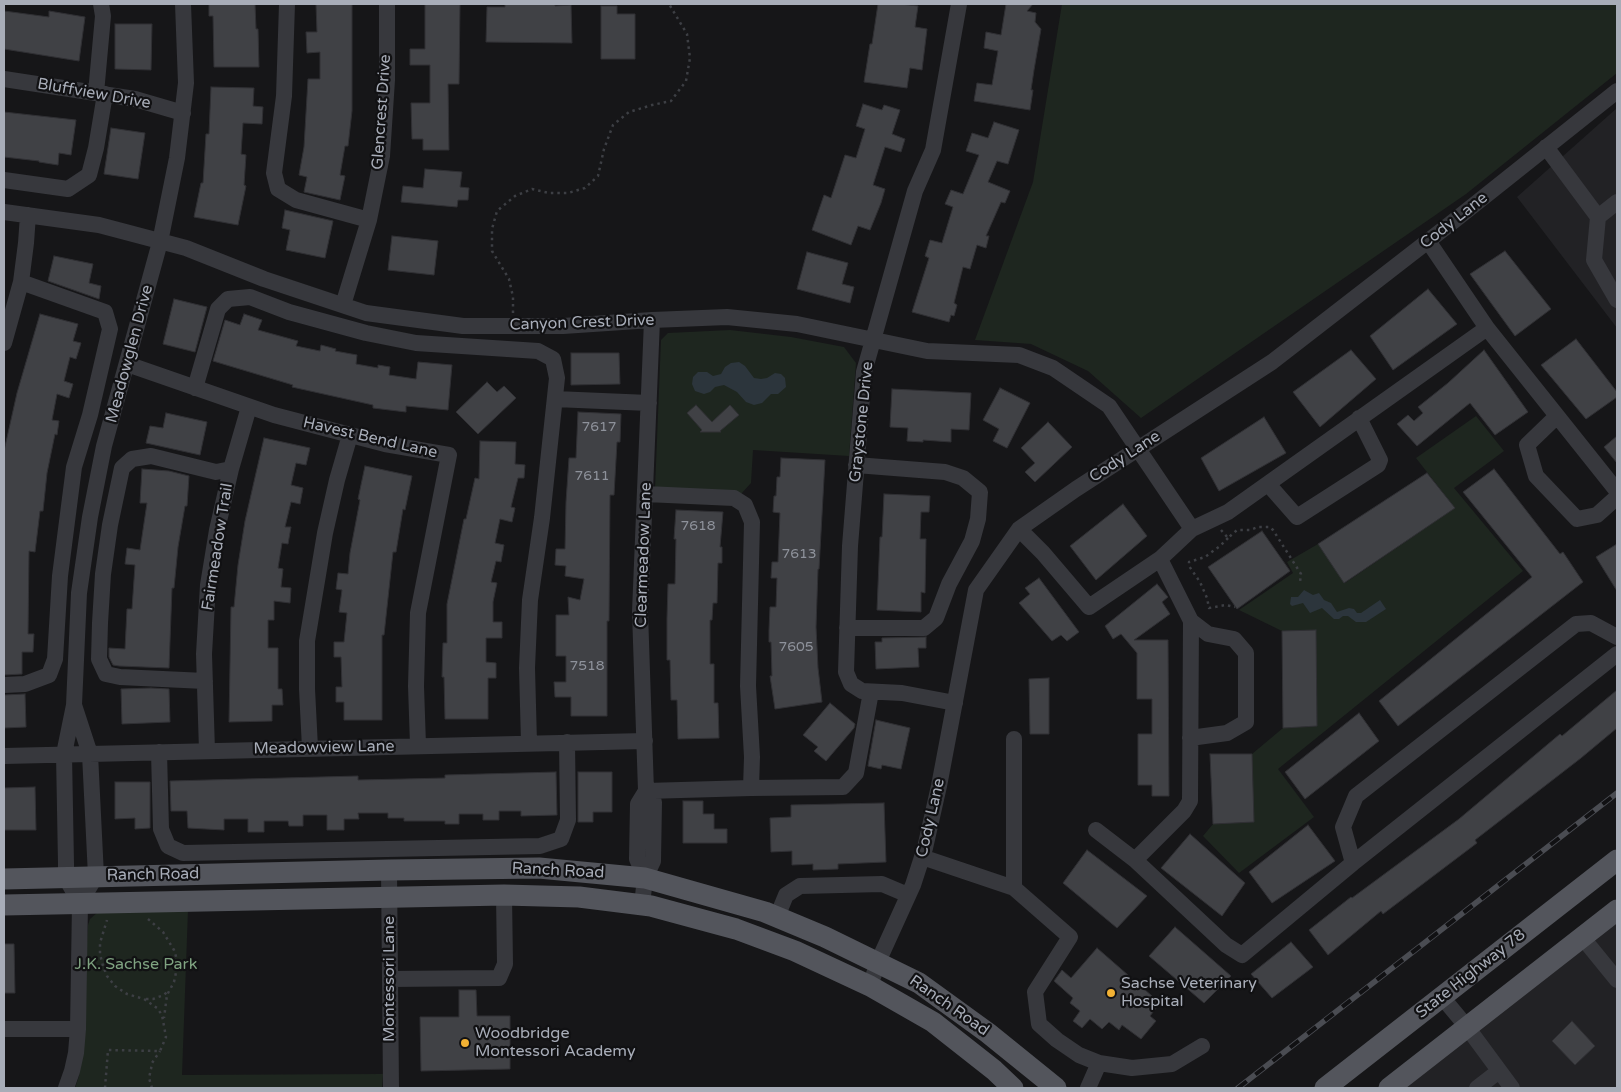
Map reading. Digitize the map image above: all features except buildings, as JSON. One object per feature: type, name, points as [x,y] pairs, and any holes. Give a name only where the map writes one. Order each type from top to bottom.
[{"type":"main road","name":"State Highway 78","points":[[1325,1088],[1617,860]]},
{"type":"main road","name":"Ranch Road","points":[[4,879],[539,868],[645,878],[764,912],[825,937],[878,962],[919,983],[988,1033],[1056,1088]]},
{"type":"main road","name":"Ranch Road","points":[[4,905],[504,894],[579,897],[642,905],[674,911],[736,929],[795,950],[870,986],[933,1022],[994,1070],[1013,1088]]},
{"type":"main road","points":[[1389,1088],[1617,910]]},
{"type":"street","points":[[4,180],[68,189],[89,175],[96,148],[100,94],[103,16],[101,4]]},
{"type":"street","name":"Meadowglen Drive","points":[[80,903],[66,878],[64,754],[74,705],[79,593],[104,446],[160,242],[177,158],[186,83],[183,4]]},
{"type":"street","points":[[286,4],[284,96],[274,173],[278,189],[296,200],[369,220]]},
{"type":"street","name":"Glencrest Drive","points":[[343,305],[369,220],[382,156],[387,80],[387,4]]},
{"type":"street","name":"Graystone Drive","points":[[955,703],[902,693],[862,691],[851,684],[846,672],[850,546],[864,372],[915,191],[933,150],[959,4]]},
{"type":"street","name":"Bluffview Drive","points":[[4,79],[135,99],[183,113]]},
{"type":"street","name":"Cody Lane","points":[[870,986],[878,962],[908,895],[922,857],[937,795],[976,590],[1019,529],[1068,493],[1272,362],[1428,241],[1617,90]]},
{"type":"street","points":[[1546,147],[1598,217],[1594,260],[1617,300]]},
{"type":"street","points":[[1598,217],[1617,202]]},
{"type":"street","name":"Canyon Crest Drive","points":[[4,212],[99,225],[186,248],[264,279],[366,313],[463,326],[563,326],[727,317],[797,324],[927,351],[1019,355],[1053,368],[1109,406],[1192,529]]},
{"type":"street","points":[[4,343],[20,282],[28,215]]},
{"type":"street","points":[[1428,241],[1487,328],[1617,491]]},
{"type":"street","points":[[4,684],[25,684],[49,675],[55,659],[60,576],[74,467],[90,415],[110,329],[105,312],[20,282]]},
{"type":"street","points":[[195,388],[218,309],[228,299],[250,296],[289,312],[366,333],[416,343],[538,351],[553,359],[557,378],[555,399],[542,518],[530,600],[527,668],[529,742]]},
{"type":"street","name":"Clearmeadow Lane","points":[[642,905],[645,878],[637,859],[638,804],[646,791],[640,612],[652,320]]},
{"type":"street","points":[[1019,529],[1044,553],[1089,607],[1160,560],[1192,529],[1228,512],[1487,328]]},
{"type":"street","name":"Havest Bend Lane","points":[[127,364],[274,416],[385,444],[449,455],[418,613],[416,686],[418,745]]},
{"type":"street","points":[[555,399],[649,403]]},
{"type":"street","name":"Fairmeadow Trail","points":[[206,751],[204,654],[208,585],[217,530],[231,469],[249,407]]},
{"type":"street","points":[[1557,416],[1527,445],[1536,476],[1577,520],[1597,515],[1617,496]]},
{"type":"street","points":[[1268,484],[1297,517],[1378,465],[1380,460],[1359,418]]},
{"type":"street","points":[[310,748],[307,641],[325,533],[350,435]]},
{"type":"street","points":[[205,681],[120,677],[106,674],[99,659],[103,574],[110,524],[122,468],[132,459],[151,456],[216,472],[231,469]]},
{"type":"street","points":[[847,628],[924,628],[936,618],[949,584],[972,541],[978,519],[980,492],[963,478],[945,472],[856,466]]},
{"type":"street","points":[[646,494],[734,498],[745,505],[752,522],[748,686],[752,757],[751,788]]},
{"type":"street","points":[[1160,560],[1191,621],[1208,634],[1234,639],[1246,653],[1246,722],[1227,732],[1190,738]]},
{"type":"street","points":[[1134,860],[1184,811],[1190,801],[1191,621]]},
{"type":"street","points":[[1353,864],[1343,827],[1356,796],[1576,624],[1591,623],[1617,637]]},
{"type":"street","points":[[1096,830],[1134,860],[1226,945],[1242,955],[1617,654]]},
{"type":"street","points":[[646,791],[843,787],[856,773],[870,692]]},
{"type":"street","name":"Meadowglen Drive","points":[[74,705],[90,754],[96,876]]},
{"type":"street","points":[[1014,739],[1014,888]]},
{"type":"street","name":"Meadowview Lane","points":[[4,756],[529,742],[645,741]]},
{"type":"street","points":[[159,752],[161,829],[168,846],[183,853],[540,846],[561,839],[568,820],[567,742]]},
{"type":"street","points":[[922,857],[1014,888],[1070,937],[1036,992],[1039,1024],[1057,1040],[1079,1055],[1099,1063],[1132,1068],[1172,1064],[1202,1046]]},
{"type":"street","name":"Montessori Lane","points":[[389,870],[391,1088]]},
{"type":"street","points":[[66,1088],[76,1053],[78,1029],[80,903],[96,876]]},
{"type":"street","points":[[777,917],[786,895],[800,886],[882,884],[908,895]]},
{"type":"street","points":[[390,979],[499,978],[505,964],[504,894]]},
{"type":"street","points":[[1582,937],[1612,962],[1617,980]]},
{"type":"street","points":[[1442,996],[1512,1088]]},
{"type":"street","points":[[4,1029],[78,1029]]},
{"type":"street","points":[[1088,1088],[1099,1063]]},
{"type":"street","points":[[1477,1088],[1499,1071]]},
{"type":"path","points":[[511,326],[513,298],[509,279],[492,250],[492,229],[497,211],[515,196],[532,188],[549,192],[568,193],[585,188],[598,176],[604,149],[613,125],[629,112],[671,101],[686,81],[690,58],[687,34],[669,4]]},
{"type":"path","points":[[1212,520],[1228,538]]},
{"type":"path","points":[[1235,607],[1226,605],[1209,608],[1207,598],[1200,582],[1189,566],[1189,562],[1206,557],[1237,530],[1250,530],[1258,527],[1273,530],[1302,574],[1300,582]]},
{"type":"path","points":[[148,915],[150,922],[164,932],[178,964],[177,973],[167,995],[164,1021]]},
{"type":"path","points":[[107,916],[107,923],[100,943],[100,954],[103,966],[115,986],[126,994],[144,999],[153,999],[164,994],[169,989]]},
{"type":"path","points":[[144,999],[162,1015],[166,1038],[150,1070],[149,1078],[152,1088]]},
{"type":"path","points":[[105,1088],[108,1050],[160,1051]]},
{"type":"shaded area","points":[[1617,108],[1617,328],[1517,197]]},
{"type":"shaded area","points":[[739,362],[745,366],[754,378],[761,379],[775,373],[781,374],[785,378],[786,387],[778,394],[771,394],[762,403],[754,405],[746,402],[737,392],[724,385],[715,387],[710,392],[704,394],[695,391],[692,384],[693,377],[698,372],[707,372],[713,376],[721,374],[725,367],[731,363]]},
{"type":"shaded area","points":[[1304,590],[1313,595],[1319,593],[1324,600],[1331,603],[1337,612],[1349,608],[1354,609],[1357,613],[1361,613],[1380,600],[1386,609],[1366,622],[1356,622],[1348,616],[1334,619],[1322,608],[1310,613],[1303,603],[1292,606],[1290,604],[1291,597],[1298,597]]},
{"type":"shaded area","points":[[1617,921],[1617,1088],[1404,1088]]},
{"type":"green space","points":[[1062,4],[1617,4],[1617,73],[1466,194],[1141,418],[1088,371],[1031,344],[975,340],[1033,182]]},
{"type":"green space","points":[[730,330],[791,337],[844,347],[856,363],[849,456],[753,450],[751,483],[741,494],[655,489],[661,340],[668,333]]},
{"type":"green space","points":[[1476,416],[1504,451],[1454,488],[1523,571],[1278,769],[1314,817],[1239,873],[1203,836],[1213,824],[1253,822],[1252,754],[1283,728],[1317,726],[1316,630],[1282,631],[1239,610],[1293,573],[1287,562],[1318,544],[1345,583],[1455,508],[1416,458]]},
{"type":"green space","name":"J.K. Sachse Park","points":[[188,910],[182,1075],[383,1074],[382,1088],[75,1088],[79,1076],[88,925],[90,919],[99,911]]},
{"type":"railway","points":[[1238,1088],[1617,793]]},
{"type":"place","name":"Sachse Veterinary Hospital","points":[[1111,993]]},
{"type":"place","name":"Woodbridge Montessori Academy","points":[[465,1043]]}]
